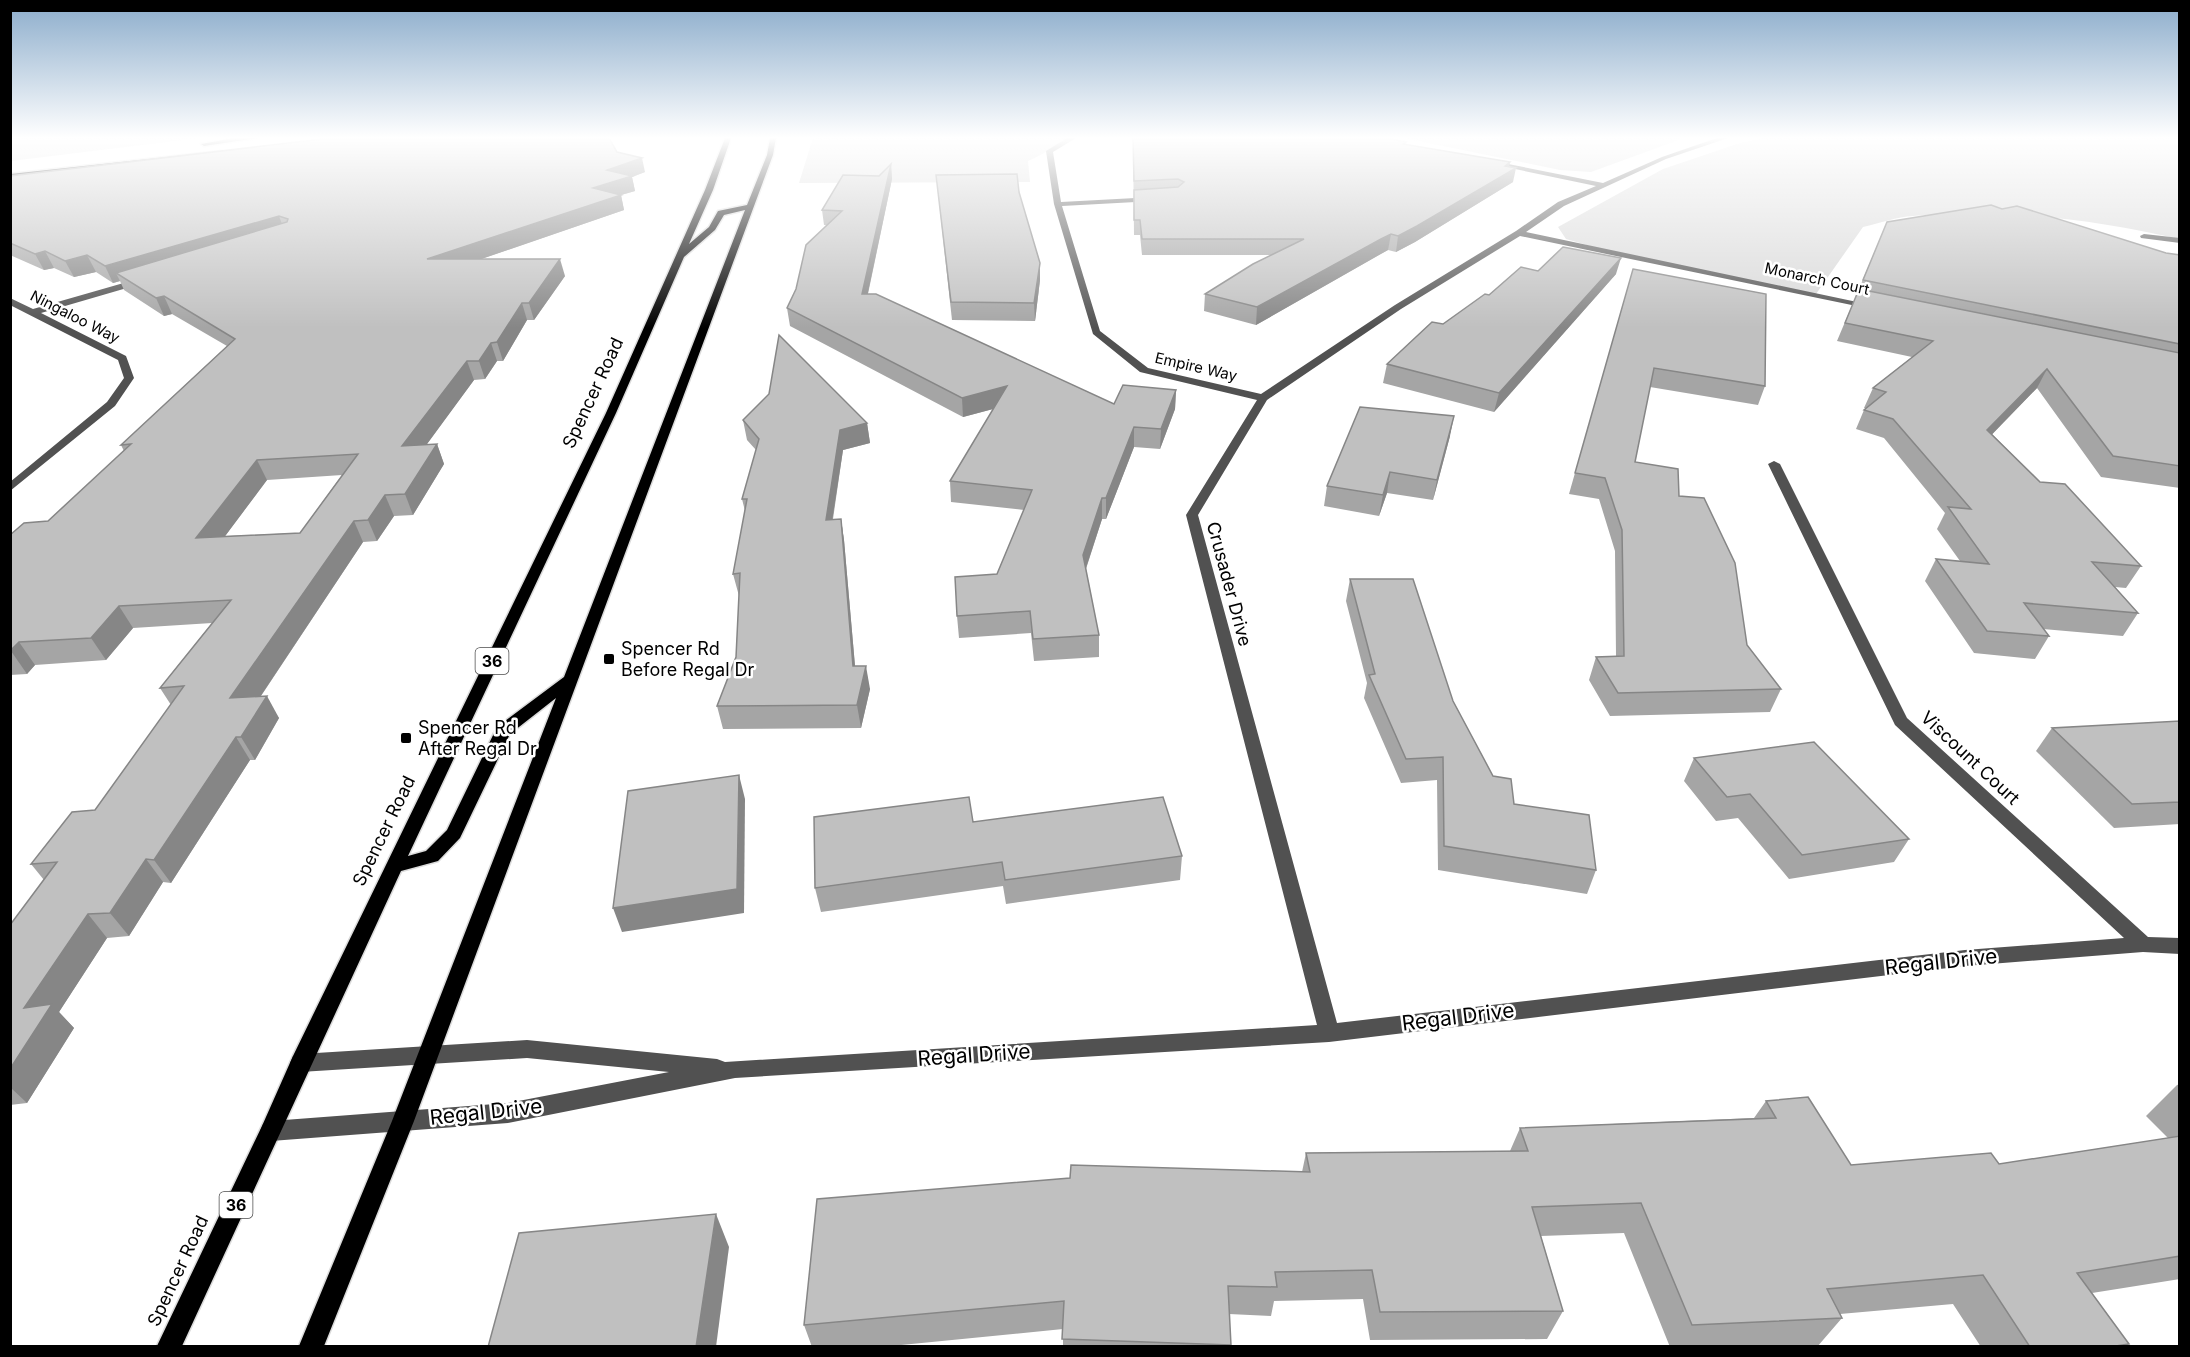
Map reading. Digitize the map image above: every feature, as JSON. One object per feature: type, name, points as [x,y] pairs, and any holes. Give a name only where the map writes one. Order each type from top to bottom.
[{"type":"main road","name":"Spencer Road","points":[[169,1347],[271,1131],[300,1063],[611,413],[680,257],[702,201]]},
{"type":"main road","points":[[312,1347],[403,1121],[752,201]]},
{"type":"main road","points":[[680,257],[696,245],[712,228],[721,213],[750,207]]},
{"type":"main road","points":[[394,866],[432,856],[454,834],[503,731],[571,679]]},
{"type":"street","points":[[1058,204],[1115,201]]},
{"type":"street","name":"Crusader Drive","points":[[1329,1032],[1192,515],[1263,398],[1398,307],[1568,201]]},
{"type":"street","name":"Empire Way","points":[[1058,204],[1096,332],[1144,370],[1263,398]]},
{"type":"street","name":"Monarch Court","points":[[1519,233],[1876,307]]},
{"type":"street","points":[[2144,236],[2180,242]]},
{"type":"street","points":[[34,312],[152,278]]},
{"type":"street","name":"Ningaloo Way","points":[[10,301],[123,358],[129,378],[111,404],[10,488]]},
{"type":"street","name":"Viscount Court","points":[[1774,464],[1901,721],[2143,944]]},
{"type":"street","name":"Regal Drive","points":[[271,1131],[508,1113],[735,1069],[1329,1032],[1965,958],[2143,944],[2180,946]]},
{"type":"street","name":"Regal Drive","points":[[300,1063],[527,1049],[735,1069]]},
{"type":"shaded area","points":[[1604,201],[2179,201],[2179,239],[2081,221],[2014,214],[1980,213],[1907,217],[1863,227],[1816,294],[1611,252],[1566,239],[1558,227]]},
{"type":"building","points":[[10,201],[602,201],[427,259],[560,259],[529,303],[522,303],[497,342],[491,343],[479,361],[467,361],[402,446],[437,444],[405,494],[385,495],[368,520],[354,521],[230,698],[267,696],[241,737],[236,737],[154,860],[146,859],[110,913],[88,914],[24,1008],[52,1004],[10,1069],[10,925],[57,862],[31,864],[72,812],[95,810],[184,686],[160,688],[231,600],[119,606],[91,638],[19,642],[10,651],[10,535],[24,523],[48,521],[131,444],[121,445],[235,339],[164,296],[156,298],[116,273],[287,222],[288,219],[279,216],[105,266],[87,255],[65,261],[45,251],[35,254],[10,243]],"holes":[[[358,454],[300,533],[196,538],[257,460]]]},
{"type":"building","points":[[827,201],[883,201],[862,294],[876,294],[1114,404],[1123,385],[1176,390],[1161,429],[1134,427],[1106,498],[1102,498],[1083,555],[1099,635],[1033,639],[1030,611],[957,616],[955,577],[997,574],[1032,490],[950,481],[1007,386],[962,398],[787,308],[796,289],[806,245],[842,211],[822,210]]},
{"type":"building","points":[[939,201],[1022,201],[1040,263],[1034,303],[951,302]]},
{"type":"building","points":[[1134,201],[1459,201],[1398,236],[1391,234],[1381,239],[1257,307],[1205,294],[1253,264],[1304,239],[1142,239],[1140,220],[1134,220]]},
{"type":"building","points":[[1991,205],[2002,209],[2017,206],[2166,253],[2180,255],[2180,344],[1863,280],[1887,222]]},
{"type":"building","points":[[1563,247],[1621,258],[1499,393],[1387,364],[1432,322],[1443,324],[1485,294],[1489,295],[1521,267],[1538,271]]},
{"type":"building","points":[[1633,269],[1766,294],[1765,386],[1654,368],[1635,462],[1678,469],[1679,496],[1704,498],[1735,563],[1747,645],[1781,689],[1618,693],[1596,657],[1624,656],[1622,530],[1605,478],[1575,473]]},
{"type":"building","points":[[1859,289],[2180,353],[2180,466],[2113,456],[2047,369],[1987,430],[2040,482],[2065,484],[2141,566],[2092,562],[2138,613],[2024,603],[2049,636],[1987,631],[1936,559],[1989,564],[1948,507],[1971,509],[1893,419],[1864,410],[1886,392],[1873,388],[1933,341],[1845,323]]},
{"type":"building","points":[[779,335],[867,423],[840,430],[826,520],[841,519],[853,666],[866,666],[857,705],[717,706],[736,657],[740,573],[733,574],[747,499],[742,499],[759,439],[743,420],[769,394]]},
{"type":"building","points":[[1360,407],[1454,416],[1437,480],[1390,472],[1383,495],[1327,486]]},
{"type":"building","points":[[1350,579],[1413,579],[1453,701],[1493,776],[1511,779],[1514,804],[1589,815],[1596,870],[1444,846],[1443,757],[1406,759],[1369,675],[1375,674]]},
{"type":"building","points":[[2180,721],[2180,802],[2132,804],[2052,728]]},
{"type":"building","points":[[1814,742],[1909,839],[1802,855],[1750,794],[1727,797],[1694,758]]},
{"type":"building","points":[[739,775],[737,889],[613,908],[628,791]]},
{"type":"building","points":[[969,797],[973,822],[1163,797],[1182,856],[1005,880],[1002,862],[815,888],[814,817]]},
{"type":"building","points":[[1808,1097],[1851,1165],[1991,1153],[1999,1164],[2180,1136],[2180,1256],[2077,1273],[2129,1344],[2109,1347],[2030,1347],[1983,1275],[1827,1289],[1842,1318],[1692,1325],[1641,1203],[1532,1207],[1563,1311],[1380,1312],[1372,1270],[1275,1272],[1277,1287],[1228,1286],[1231,1345],[1062,1339],[1064,1301],[804,1325],[817,1199],[1070,1178],[1071,1165],[1310,1172],[1306,1153],[1528,1151],[1520,1128],[1776,1118],[1766,1101]]},
{"type":"building","points":[[716,1214],[696,1347],[488,1347],[519,1233]]},
{"type":"place","name":"Spencer Rd Before Regal Dr","points":[[609,659]]},
{"type":"place","name":"Spencer Rd After Regal Dr","points":[[406,738]]}]
